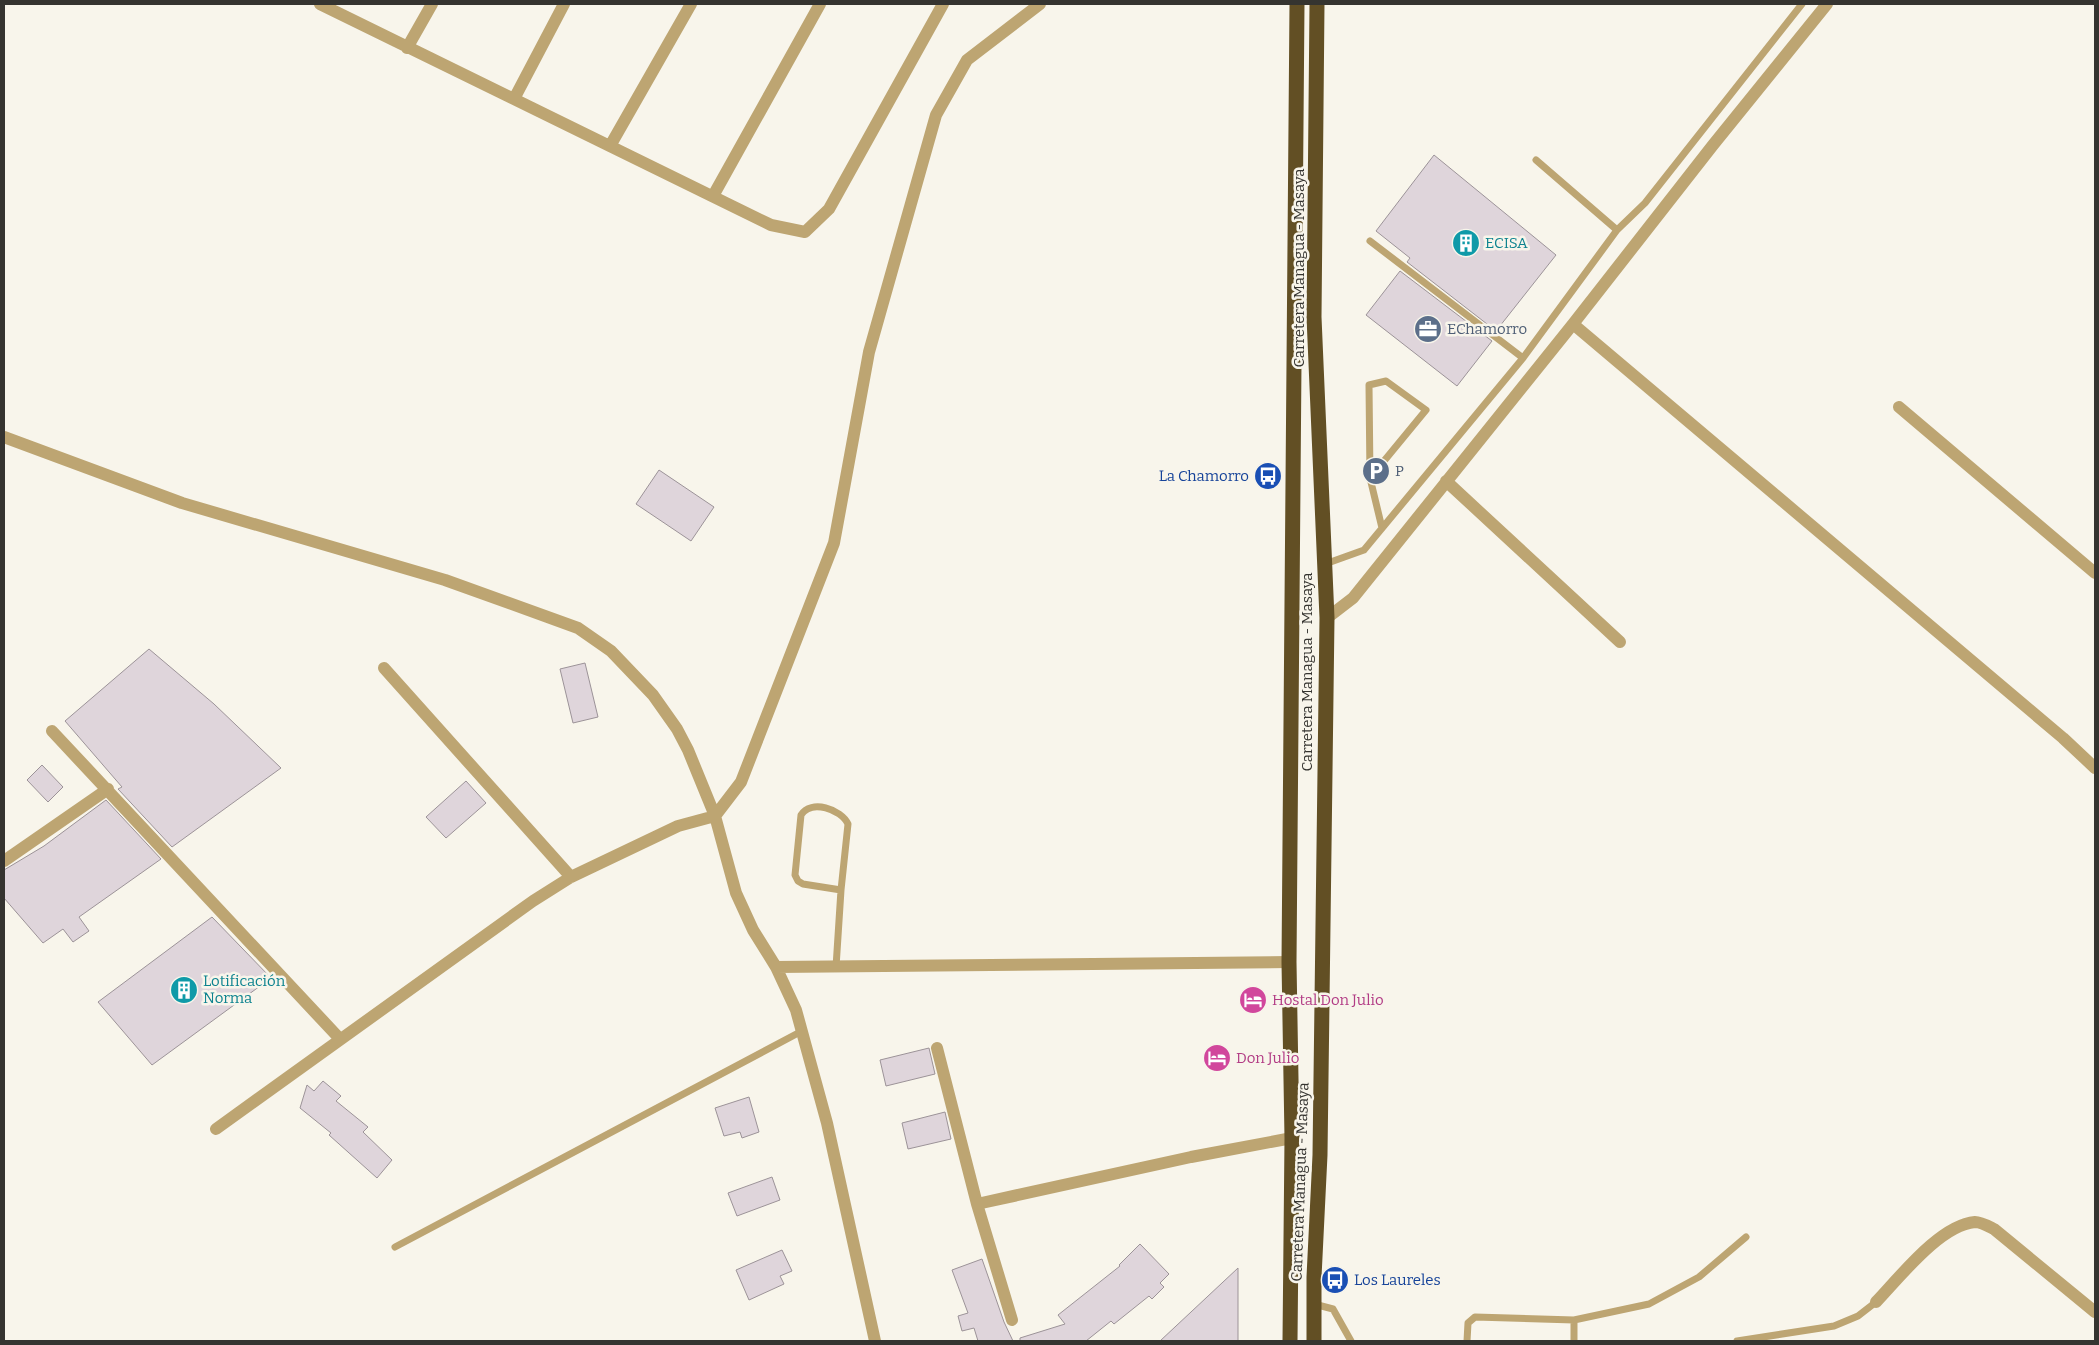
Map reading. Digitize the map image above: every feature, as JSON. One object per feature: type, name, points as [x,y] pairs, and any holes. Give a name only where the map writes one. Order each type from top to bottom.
[{"type":"highway","name":"Carretera Managua - Masaya","points":[[1290,1341],[1292,1138],[1289,962],[1297,4]]},
{"type":"highway","name":"Carretera Managua - Masaya","points":[[1314,1341],[1320,1154],[1327,618],[1314,317],[1317,4]]},
{"type":"street","points":[[320,4],[771,225],[805,232],[829,209],[943,4]]},
{"type":"street","points":[[407,48],[432,4]]},
{"type":"street","points":[[514,99],[564,4]]},
{"type":"street","points":[[610,146],[691,4]]},
{"type":"street","points":[[713,196],[820,4]]},
{"type":"street","points":[[216,1129],[533,901],[571,877],[678,826],[715,816],[740,782],[834,543],[869,352],[936,115],[967,60],[1040,4]]},
{"type":"street","points":[[1327,618],[1353,598],[1827,4]]},
{"type":"street","points":[[1573,324],[2056,732],[2095,768]]},
{"type":"street","points":[[1899,407],[2095,573]]},
{"type":"street","points":[[4,437],[182,503],[445,580],[578,628],[611,651],[657,702],[677,729],[688,750],[715,816],[736,893],[753,930],[776,967],[796,1010],[827,1123],[875,1341]]},
{"type":"street","points":[[1446,481],[1620,642]]},
{"type":"street","points":[[384,668],[571,877]]},
{"type":"street","points":[[52,730],[340,1040]]},
{"type":"street","points":[[4,861],[108,789]]},
{"type":"street","points":[[776,967],[1289,962]]},
{"type":"street","points":[[937,1048],[978,1204],[1012,1320]]},
{"type":"street","points":[[978,1204],[1191,1157],[1292,1138]]},
{"type":"street","points":[[1876,1302],[1941,1236],[1962,1225],[1978,1222],[1994,1229],[2095,1312]]},
{"type":"lane","points":[[1325,564],[1364,550],[1523,358],[1618,230],[1646,203],[1802,4]]},
{"type":"lane","points":[[1536,160],[1618,230]]},
{"type":"lane","points":[[1370,241],[1523,358]]},
{"type":"lane","points":[[1370,478],[1426,410],[1386,381],[1369,385],[1370,478],[1382,528]]},
{"type":"lane","points":[[836,967],[848,824],[845,817],[839,812],[811,806],[804,809],[801,815],[795,875],[798,881],[803,884],[841,890]]},
{"type":"lane","points":[[395,1247],[802,1031]]},
{"type":"lane","points":[[1467,1341],[1468,1323],[1474,1318],[1574,1320],[1649,1304],[1699,1277],[1746,1237]]},
{"type":"lane","points":[[1737,1341],[1834,1326],[1858,1316],[1876,1302]]},
{"type":"lane","points":[[1314,1304],[1333,1309],[1351,1341]]},
{"type":"lane","points":[[1574,1320],[1574,1341]]},
{"type":"building","name":"ECISA","points":[[1434,155],[1556,255],[1496,331],[1407,262],[1410,258],[1376,231]]},
{"type":"building","points":[[1400,271],[1492,341],[1457,386],[1366,315]]},
{"type":"building","points":[[659,470],[714,507],[691,541],[636,504]]},
{"type":"building","points":[[149,649],[214,704],[281,768],[172,847],[118,789],[122,787],[65,721]]},
{"type":"building","points":[[585,663],[598,717],[573,723],[560,669]]},
{"type":"building","points":[[42,765],[63,787],[48,802],[27,780]]},
{"type":"building","points":[[466,781],[486,803],[446,838],[426,817]]},
{"type":"building","points":[[106,800],[161,859],[79,917],[89,931],[73,942],[63,929],[43,943],[4,898],[4,870],[44,846]]},
{"type":"building","name":"Lotificación Norma","points":[[212,917],[271,978],[152,1065],[98,1002]]},
{"type":"building","points":[[929,1048],[935,1074],[886,1086],[880,1060]]},
{"type":"building","points":[[323,1081],[341,1096],[336,1101],[368,1127],[363,1132],[392,1160],[377,1178],[329,1135],[331,1133],[300,1108],[307,1085],[314,1091]]},
{"type":"building","points":[[749,1097],[759,1132],[742,1138],[740,1132],[724,1136],[715,1108]]},
{"type":"building","points":[[945,1112],[951,1139],[908,1149],[902,1123]]},
{"type":"building","points":[[772,1177],[780,1200],[737,1216],[728,1193]]},
{"type":"building","points":[[1140,1244],[1169,1274],[1160,1283],[1164,1287],[1152,1299],[1149,1296],[1114,1324],[1111,1321],[1086,1341],[1020,1341],[1020,1338],[1065,1324],[1058,1315],[1120,1266]]},
{"type":"building","points":[[782,1250],[792,1271],[780,1276],[784,1284],[749,1300],[736,1270]]},
{"type":"building","points":[[982,1259],[1004,1322],[1013,1341],[978,1341],[974,1328],[962,1331],[958,1316],[968,1313],[952,1270]]},
{"type":"building","points":[[1238,1268],[1238,1341],[1160,1341]]},
{"type":"place","name":"ECISA","points":[[1466,243]]},
{"type":"place","name":"EChamorro","points":[[1428,329]]},
{"type":"place","name":"P","points":[[1376,471]]},
{"type":"place","name":"La Chamorro","points":[[1268,476]]},
{"type":"place","name":"Lotificación Norma","points":[[184,990]]},
{"type":"place","name":"Hostal Don Julio","points":[[1253,1000]]},
{"type":"place","name":"Don Julio","points":[[1217,1058]]},
{"type":"place","name":"Los Laureles","points":[[1335,1280]]}]
